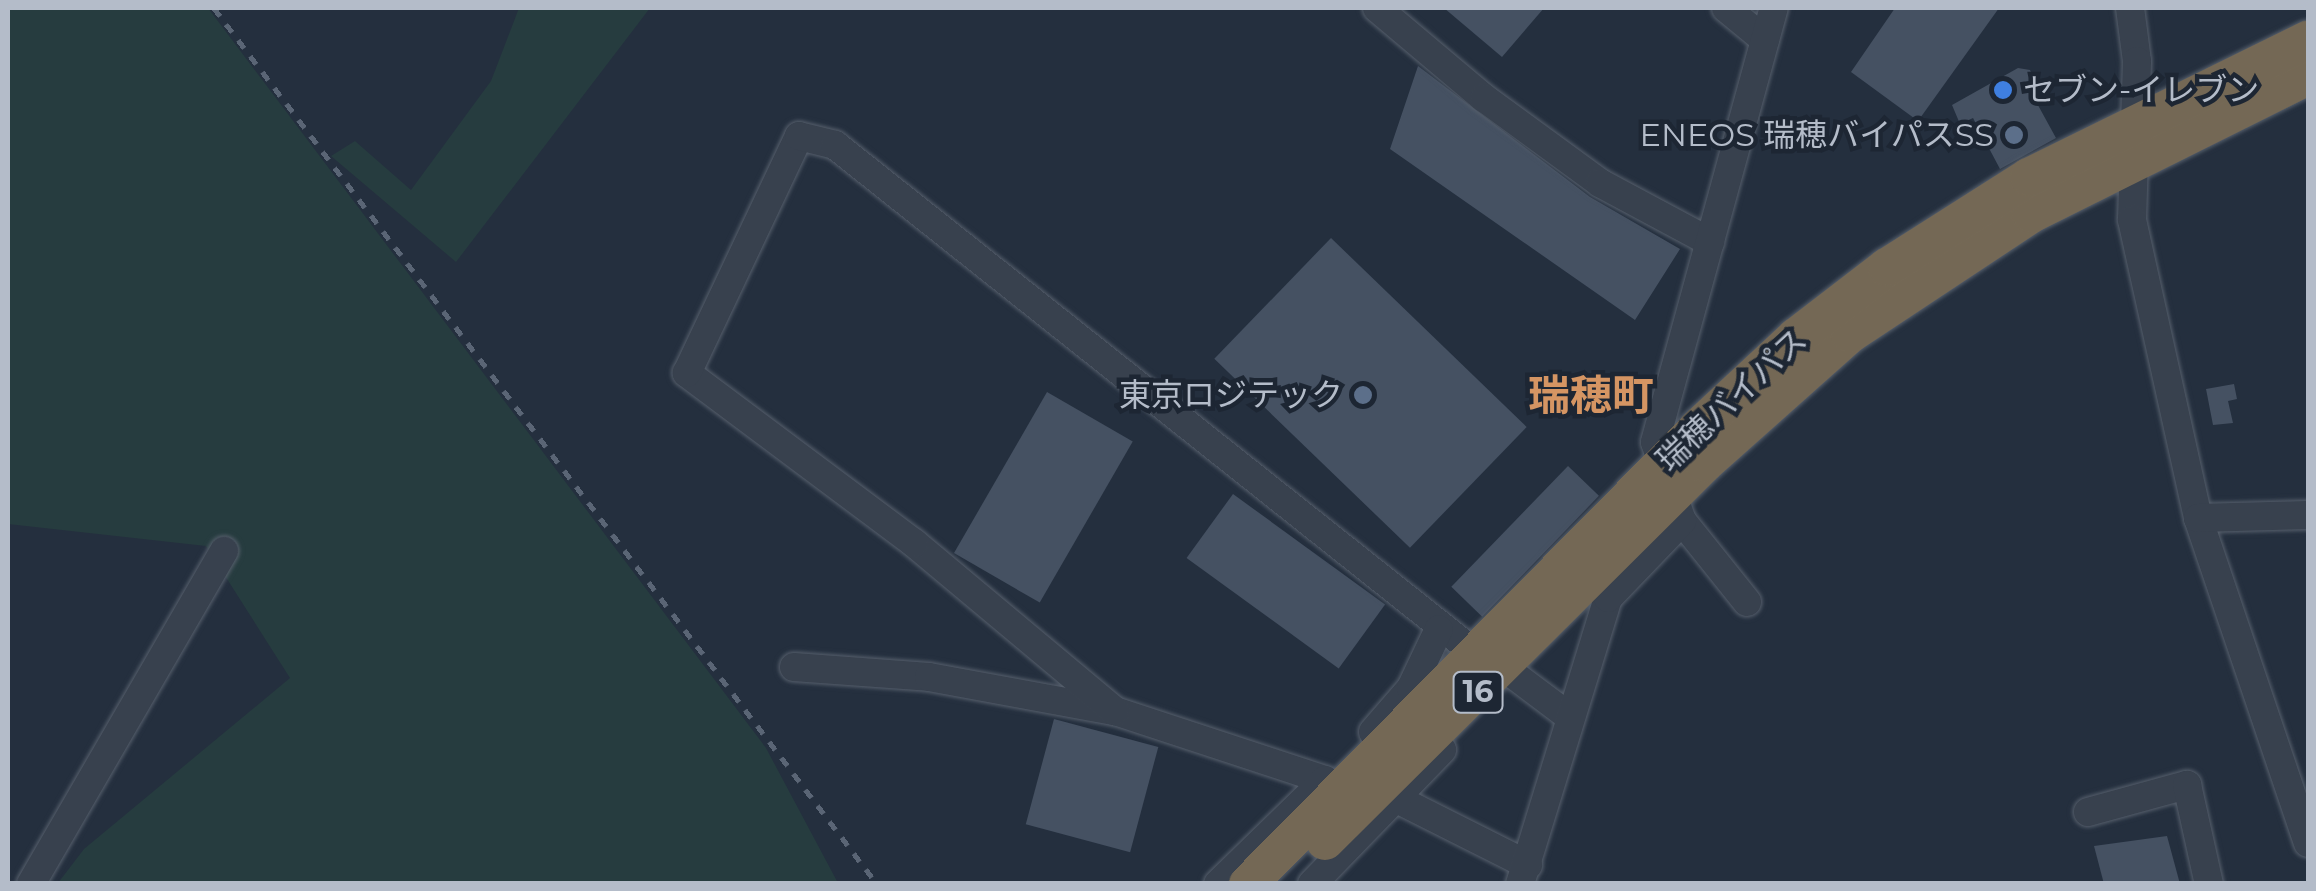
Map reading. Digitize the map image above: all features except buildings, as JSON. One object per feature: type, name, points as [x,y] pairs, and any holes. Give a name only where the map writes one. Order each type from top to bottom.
[{"type":"highway","name":"瑞穂バイパス","points":[[1248,884],[1474,653],[1671,495],[1882,310],[2134,145],[2308,40]]},
{"type":"highway","name":"瑞穂バイパス","points":[[2134,145],[2308,76]]},
{"type":"highway","name":"瑞穂バイパス","points":[[1282,884],[1515,661],[1671,495]]},
{"type":"street","points":[[1376,8],[1484,98],[1600,182],[1710,242]]},
{"type":"street","points":[[1726,8],[1765,40]]},
{"type":"street","points":[[1747,602],[1671,495],[1655,442],[1774,8]]},
{"type":"street","points":[[2130,8],[2132,220],[2198,518],[2308,843]]},
{"type":"street","points":[[1115,711],[914,543],[687,373],[799,136],[835,145],[1474,653]]},
{"type":"street","points":[[1396,798],[1524,874],[1608,598],[1671,495]]},
{"type":"street","points":[[2198,518],[2308,515]]},
{"type":"street","points":[[30,884],[224,551]]},
{"type":"street","points":[[1218,884],[1325,780],[1411,688],[1439,629]]},
{"type":"street","points":[[1312,884],[1396,798],[1515,661],[1570,717]]},
{"type":"street","points":[[794,667],[930,676],[1115,711],[1325,780]]},
{"type":"street","points":[[2088,812],[2187,785],[2209,884]]},
{"type":"green space","points":[[8,8],[208,8],[766,748],[838,883],[58,883],[84,849],[290,678],[206,546],[8,524]]},
{"type":"green space","points":[[519,8],[650,8],[456,262],[331,156],[355,141],[411,190],[491,81]]},
{"type":"railway","points":[[214,8],[877,884]]},
{"type":"place","name":"セブン-イレブン","points":[[2003,90]]},
{"type":"place","name":"ENEOS 瑞穂バイパスSS","points":[[2014,135]]},
{"type":"place","name":"東京ロジテック","points":[[1363,395]]},
{"type":"district","name":"瑞穂町","points":[[1591,395]]}]
